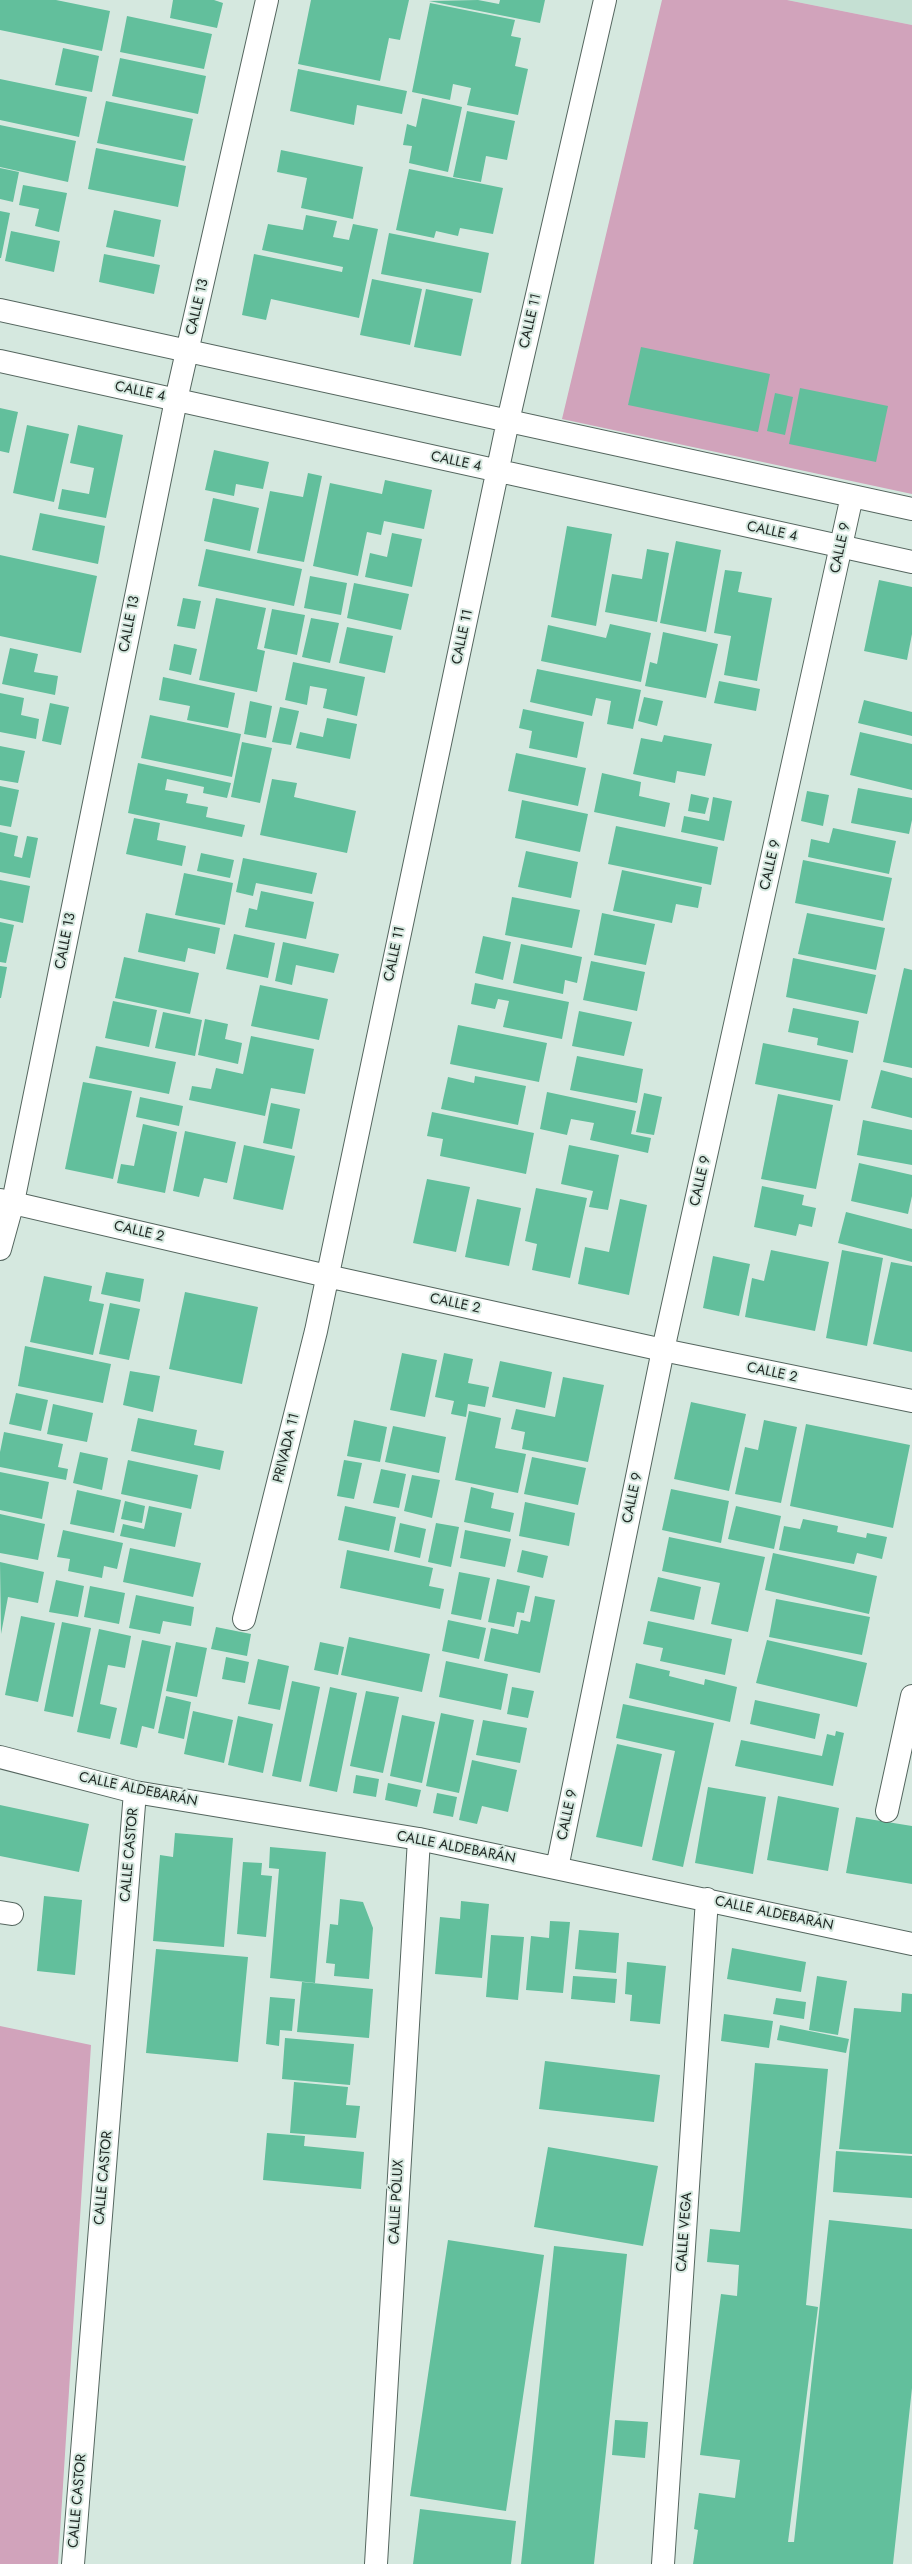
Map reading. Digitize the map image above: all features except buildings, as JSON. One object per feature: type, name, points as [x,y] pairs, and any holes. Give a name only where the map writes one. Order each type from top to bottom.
[{"type":"street","name":"CALLE 13","points":[[0,1249],[6,1201],[176,400],[267,0]]},
{"type":"street","name":"CALLE 11","points":[[327,1276],[508,421],[605,0]]},
{"type":"street","points":[[0,310],[912,509]]},
{"type":"street","name":"CALLE 4","points":[[0,361],[912,562]]},
{"type":"street","name":"CALLE 9","points":[[557,1868],[663,1350],[842,547],[852,496]]},
{"type":"street","name":"CALLE 2","points":[[6,1201],[327,1276],[663,1350],[912,1402]]},
{"type":"street","name":"PRIVADA 11","points":[[244,1619],[316,1331],[327,1276]]},
{"type":"street","points":[[887,1811],[912,1696]]},
{"type":"street","name":"CALLE ALDEBARÁN","points":[[0,1758],[135,1792],[419,1839],[707,1899],[912,1944]]},
{"type":"street","name":"CALLE CASTOR","points":[[73,2564],[135,1792]]},
{"type":"street","name":"CALLE PÓLUX","points":[[376,2564],[419,1839]]},
{"type":"street","name":"CALLE VEGA","points":[[662,2564],[707,1899]]},
{"type":"shaded area","points":[[662,0],[787,0],[912,25],[912,494],[562,419]]},
{"type":"shaded area","points":[[787,0],[912,0],[912,25]]},
{"type":"shaded area","points":[[0,2026],[91,2045],[58,2564],[0,2564]]}]
